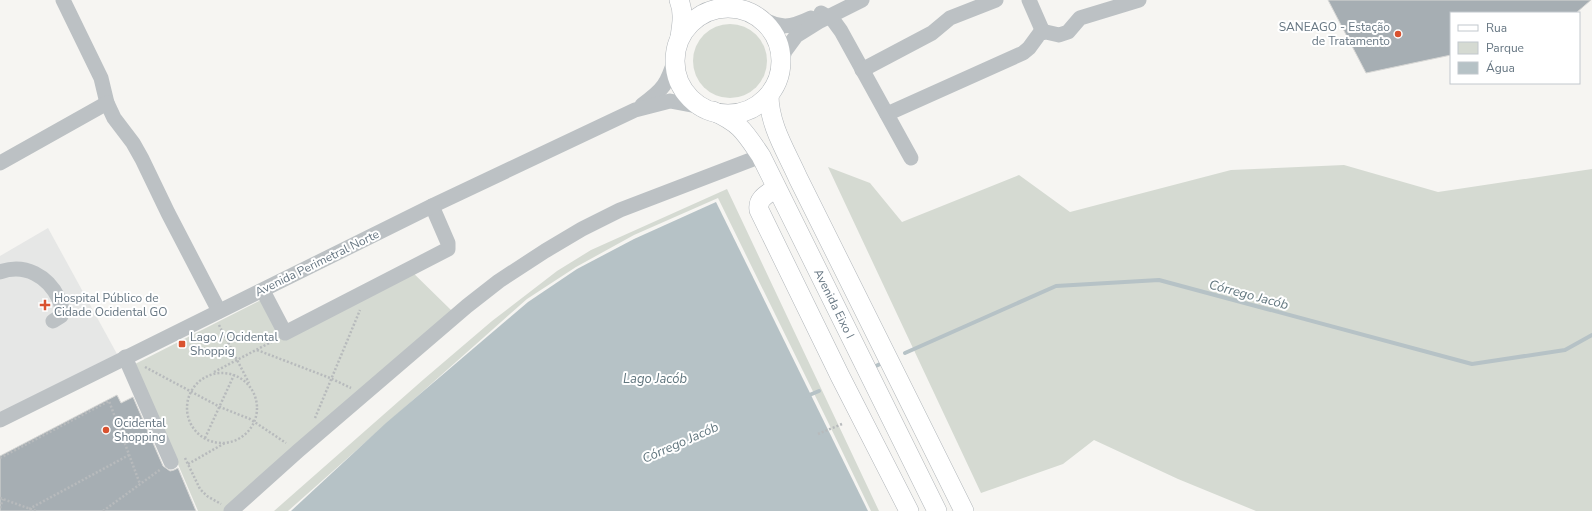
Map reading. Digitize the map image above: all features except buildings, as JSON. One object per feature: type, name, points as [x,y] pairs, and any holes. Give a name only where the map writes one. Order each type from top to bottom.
[{"type":"main road","points":[[679,0],[682,14],[682,24],[680,37],[676,47],[675,59],[676,78],[680,87],[690,100],[707,109],[726,114],[738,113],[760,103],[769,95],[778,80],[781,63],[779,46],[772,30],[760,18],[744,10],[726,7],[708,0]]},
{"type":"main road","points":[[680,37],[690,23],[701,14],[717,8],[726,7]]},
{"type":"main road","name":"Avenida Eixo I","points":[[769,95],[769,106],[775,128],[795,171],[964,511]]},
{"type":"main road","name":"Avenida Eixo I","points":[[707,109],[737,124],[761,156],[937,511]]},
{"type":"main road","points":[[776,188],[760,200],[758,206],[759,210],[840,376],[909,511]]},
{"type":"street","points":[[63,0],[101,78],[107,103],[114,118],[142,159],[216,313]]},
{"type":"street","points":[[781,63],[785,51],[796,36],[825,15],[855,0]]},
{"type":"street","points":[[760,18],[772,24],[792,26],[862,0]]},
{"type":"street","points":[[862,70],[932,33],[950,18],[996,0]]},
{"type":"street","points":[[1029,0],[1043,32]]},
{"type":"street","points":[[887,114],[1023,53],[1029,48],[1037,35],[1043,32],[1059,35],[1068,32],[1080,18],[1139,0]]},
{"type":"street","points":[[825,15],[841,31],[911,158]]},
{"type":"street","name":"Avenida Perimetral Norte","points":[[635,110],[665,86],[675,59]]},
{"type":"street","name":"Avenida Perimetral Norte","points":[[0,420],[432,206],[635,110],[670,101],[707,109]]},
{"type":"street","points":[[0,163],[107,103]]},
{"type":"street","points":[[231,511],[298,451],[467,306],[499,281],[582,229],[620,210],[761,156]]},
{"type":"street","points":[[263,291],[285,333],[369,291],[448,249],[448,243],[432,206]]},
{"type":"street","points":[[0,272],[7,269],[34,272],[47,281],[56,292],[62,306],[61,316],[53,321]]},
{"type":"street","points":[[125,358],[141,394],[166,465]]},
{"type":"path","points":[[314,420],[330,378],[369,291]]},
{"type":"path","points":[[188,464],[225,443],[234,441],[242,436],[249,430],[257,415],[257,400],[216,313]]},
{"type":"path","points":[[225,443],[214,442],[205,438],[197,432],[192,425],[188,417],[187,407],[191,390],[197,382],[204,377],[257,350],[285,333]]},
{"type":"path","points":[[257,350],[330,378],[364,395]]},
{"type":"path","points":[[141,365],[191,390],[220,407],[250,419],[298,451]]},
{"type":"path","points":[[204,377],[214,373],[224,372],[243,380],[250,387]]},
{"type":"path","points":[[205,438],[234,375]]},
{"type":"path","points":[[0,458],[109,402],[140,484]]},
{"type":"path","points":[[818,434],[842,424]]},
{"type":"path","points":[[29,508],[129,455]]},
{"type":"path","points":[[103,511],[166,465]]},
{"type":"path","points":[[0,508],[2,498],[36,511]]},
{"type":"shaded area","name":"Hospital Público de Cidade Ocidental GO","points":[[48,228],[117,354],[0,413],[0,256]]},
{"type":"green space","points":[[723,24],[737,24],[751,30],[761,40],[767,54],[767,68],[761,82],[751,92],[737,98],[723,98],[709,92],[699,82],[693,68],[693,54],[699,40],[709,30]]},
{"type":"green space","points":[[1344,165],[1438,192],[1592,169],[1592,511],[1256,511],[1178,479],[1094,440],[1063,464],[981,493],[828,167],[870,183],[902,222],[1019,175],[1070,212],[1231,170]]},
{"type":"green space","points":[[727,189],[879,511],[871,511],[718,198],[634,235],[576,267],[527,299],[288,511],[274,511],[492,321],[557,271],[591,250]]},
{"type":"green space","points":[[404,264],[452,311],[228,511],[198,511],[135,364],[263,299],[283,327]]},
{"type":"water","name":"Lago Jacób","points":[[716,202],[868,511],[291,511],[386,423],[528,302],[577,269],[634,239]]},
{"type":"waterway","name":"Córrego Jacób","points":[[905,353],[1056,286],[1159,280],[1472,364],[1565,350],[1592,335]]},
{"type":"waterway","points":[[876,366],[880,364]]},
{"type":"waterway","name":"Córrego Jacób","points":[[807,396],[819,391]]},
{"type":"place","name":"SANEAGO - Estação de Tratamento","points":[[1398,34]]},
{"type":"place","name":"Hospital Público de Cidade Ocidental GO","points":[[45,305]]},
{"type":"place","name":"Lago / Ocidental Shoppig","points":[[182,344]]},
{"type":"place","name":"Ocidental Shopping","points":[[106,430]]}]
